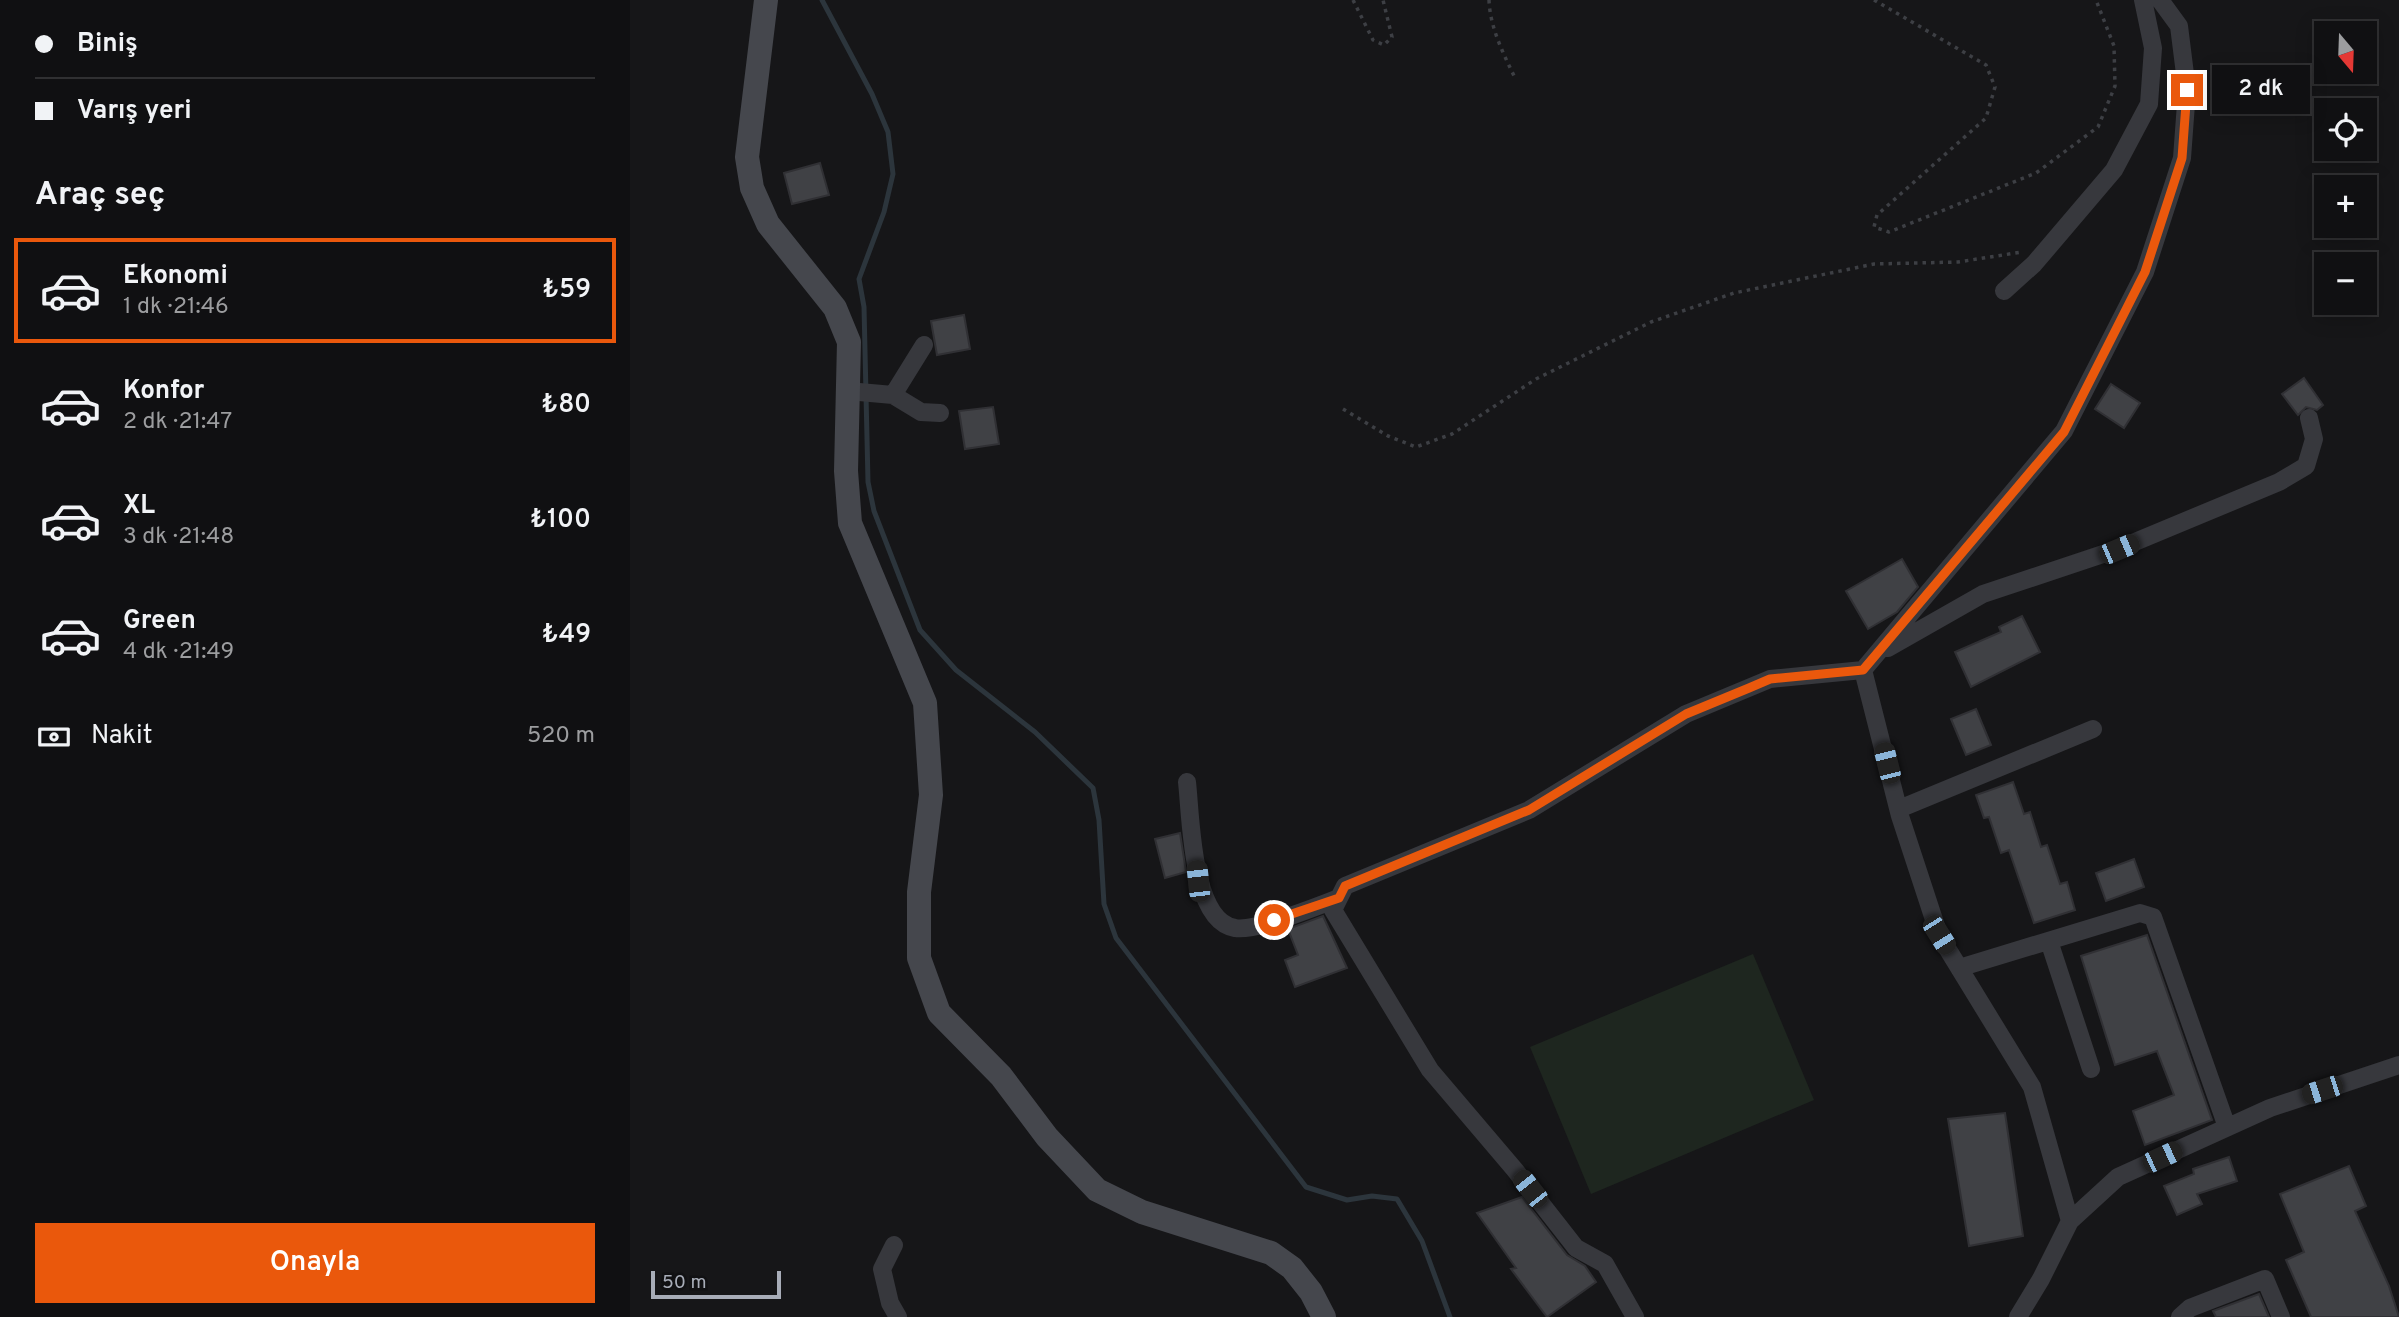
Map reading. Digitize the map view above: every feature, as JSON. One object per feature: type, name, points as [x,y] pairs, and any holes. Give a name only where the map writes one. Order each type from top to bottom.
[{"type":"street","points":[[766,0],[747,157],[752,188],[768,224],[835,308],[849,342],[846,471],[850,523],[925,703],[931,795],[919,892],[919,957],[939,1013],[1001,1076],[1047,1137],[1097,1190],[1142,1212],[1271,1253],[1292,1268],[1311,1292],[1324,1317]]},
{"type":"street","points":[[2004,291],[2051,244],[2114,170],[2149,104],[2153,48],[2143,0]]},
{"type":"street","points":[[1635,1317],[1605,1264],[1576,1248],[1515,1170],[1430,1070],[1333,910],[1345,886],[1529,810],[1686,714],[1770,679],[1863,670],[2064,432],[2145,272],[2182,158],[2187,90],[2179,26],[2160,0]]},
{"type":"street","points":[[893,395],[924,345]]},
{"type":"street","points":[[848,391],[893,395],[921,412],[940,413]]},
{"type":"street","points":[[1876,655],[1983,594],[2119,549],[2279,481],[2306,466],[2314,439],[2308,418]]},
{"type":"street","points":[[1863,670],[1899,809],[1939,935],[2032,1087],[2070,1221]]},
{"type":"street","points":[[1899,809],[2093,729]]},
{"type":"street","points":[[1187,782],[1198,881],[1209,907],[1224,924],[1236,929],[1252,927],[1339,898]]},
{"type":"street","points":[[1959,968],[2140,913],[2153,917],[2227,1127]]},
{"type":"street","points":[[2049,941],[2091,1069]]},
{"type":"street","points":[[2018,1317],[2041,1279],[2070,1221],[2118,1177],[2270,1108],[2399,1065]]},
{"type":"street","points":[[894,1245],[881,1269],[887,1294],[898,1317]]},
{"type":"street","points":[[2179,1317],[2190,1308],[2265,1279],[2281,1317]]},
{"type":"path","points":[[1353,0],[1373,40],[1384,45],[1392,37],[1383,0]]},
{"type":"path","points":[[1489,0],[1489,13],[1516,80]]},
{"type":"path","points":[[1874,0],[1986,65],[1995,87],[1986,118],[1877,215],[1874,227],[1889,232],[2036,173],[2098,127],[2115,86],[2114,46],[2096,0]]},
{"type":"path","points":[[1343,409],[1388,436],[1416,447],[1452,434],[1536,379],[1651,322],[1734,293],[1874,264],[1958,262],[2012,255],[2051,244]]},
{"type":"shaded area","points":[[1753,954],[1814,1100],[1591,1194],[1530,1047]]},
{"type":"building","points":[[820,163],[829,195],[792,204],[784,173]]},
{"type":"building","points":[[964,315],[970,349],[937,355],[931,321]]},
{"type":"building","points":[[2304,378],[2323,405],[2317,410],[2306,407],[2298,415],[2282,394]]},
{"type":"building","points":[[2111,384],[2140,403],[2124,428],[2095,409]]},
{"type":"building","points":[[993,407],[999,444],[965,449],[959,411]]},
{"type":"building","points":[[1902,559],[1918,587],[1897,612],[1868,629],[1846,591]]},
{"type":"building","points":[[2022,616],[2040,652],[1971,687],[1955,652],[2001,632],[1999,627]]},
{"type":"building","points":[[1976,709],[1991,745],[1966,755],[1951,719]]},
{"type":"building","points":[[2013,782],[2024,814],[2030,812],[2041,847],[2047,845],[2060,884],[2067,882],[2075,910],[2034,923],[2009,850],[2001,853],[1989,817],[1984,818],[1976,795]]},
{"type":"building","points":[[1180,833],[1186,872],[1165,878],[1155,839]]},
{"type":"building","points":[[2134,859],[2144,887],[2106,901],[2096,873]]},
{"type":"building","points":[[1323,916],[1347,968],[1295,987],[1285,960],[1298,955],[1288,929]]},
{"type":"building","points":[[2147,935],[2212,1120],[2145,1145],[2133,1111],[2174,1095],[2157,1051],[2115,1065],[2081,956]]},
{"type":"building","points":[[2005,1113],[2023,1236],[1969,1246],[1948,1119]]},
{"type":"building","points":[[2229,1157],[2237,1181],[2197,1194],[2202,1204],[2177,1215],[2164,1186],[2194,1174],[2193,1169]]},
{"type":"building","points":[[2349,1166],[2366,1206],[2355,1211],[2389,1286],[2399,1317],[2311,1317],[2286,1260],[2304,1252],[2280,1194]]},
{"type":"building","points":[[1522,1197],[1567,1255],[1585,1266],[1596,1282],[1547,1317],[1511,1269],[1516,1268],[1477,1213]]},
{"type":"building","points":[[2259,1294],[2269,1317],[2216,1317],[2213,1311]]},
{"type":"waterway","points":[[822,0],[872,94],[888,132],[893,174],[884,212],[859,279],[864,307],[868,482],[874,511],[920,630],[956,670],[1035,732],[1093,788],[1099,820],[1104,904],[1116,938],[1306,1187],[1347,1200],[1372,1196],[1397,1199],[1422,1241],[1450,1317]]},
{"type":"route","points":[[1274,920],[1339,898],[1345,886],[1529,810],[1686,714],[1770,679],[1863,670],[2064,432],[2145,272],[2182,158],[2187,90]]}]
